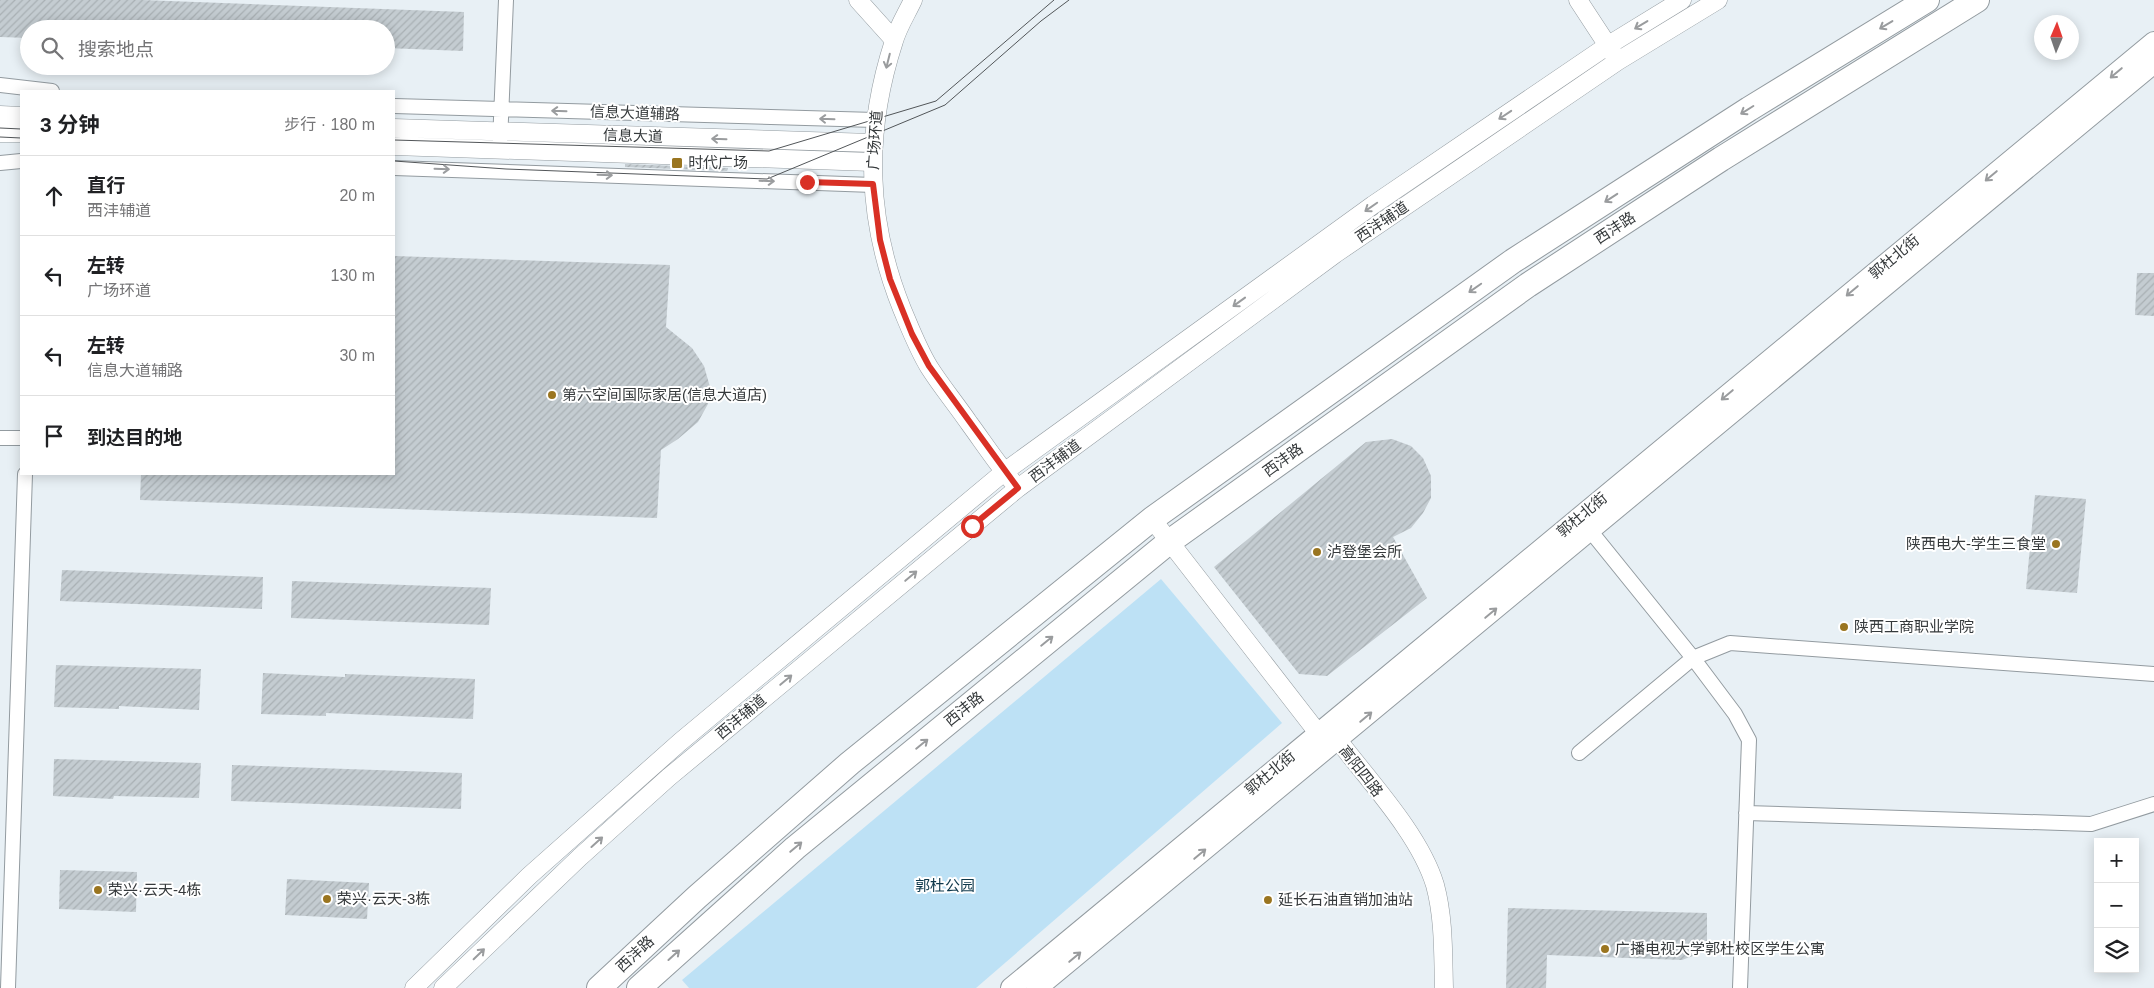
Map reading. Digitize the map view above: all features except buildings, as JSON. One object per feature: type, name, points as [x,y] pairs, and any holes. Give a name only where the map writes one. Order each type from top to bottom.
[{"type":"highway","name":"西沣路","points":[[599,988],[697,897],[850,763],[1152,519],[1513,262],[1749,109],[1927,0]]},
{"type":"highway","name":"西沣路","points":[[639,988],[795,848],[1169,542],[1528,285],[1721,159],[1977,0]]},
{"type":"main road","name":"郭杜北街","points":[[1037,988],[1338,740],[1585,524],[2154,42]]},
{"type":"main road","name":"郭杜北街","points":[[1011,988],[1318,733],[1585,524],[2154,63]]},
{"type":"street","points":[[500,141],[506,0]]},
{"type":"street","points":[[858,0],[894,40]]},
{"type":"street","name":"广场环道","points":[[913,0],[894,40],[878,101],[872,143],[873,184],[880,240],[890,279],[912,334],[929,366],[1004,472],[1018,488]]},
{"type":"street","points":[[1578,0],[1618,61]]},
{"type":"street","name":"西沣辅道","points":[[414,988],[529,876],[680,742],[1004,472],[1373,205],[1607,46],[1682,0]]},
{"type":"street","name":"西沣辅道","points":[[443,988],[580,857],[669,777],[1018,488],[1335,254],[1618,61],[1718,0]]},
{"type":"street","points":[[0,85],[43,90]]},
{"type":"street","name":"信息大道辅路","points":[[395,106],[876,120]]},
{"type":"street","points":[[0,115],[20,116]]},
{"type":"street","name":"信息大道","points":[[395,128],[500,141],[872,162]]},
{"type":"street","points":[[0,133],[20,133]]},
{"type":"street","name":"信息大道","points":[[395,146],[500,141],[872,143]]},
{"type":"street","points":[[0,162],[20,161]]},
{"type":"street","points":[[395,168],[873,184]]},
{"type":"street","points":[[0,438],[20,438]]},
{"type":"street","points":[[8,988],[25,475]]},
{"type":"street","points":[[1152,519],[1318,733]]},
{"type":"street","points":[[1585,524],[1693,658],[1735,714],[1749,740],[1740,988]]},
{"type":"street","points":[[1579,753],[1693,658],[1730,643],[2154,674]]},
{"type":"street","name":"高阳四路","points":[[1318,733],[1338,740],[1418,844],[1435,886],[1441,926],[1444,988]]},
{"type":"street","points":[[1746,813],[2091,824],[2154,804]]},
{"type":"green space","name":"郭杜公园","points":[[1161,579],[1282,723],[976,988],[689,988],[682,980]]},
{"type":"tram line","points":[[395,140],[769,151],[936,101],[1054,0]]},
{"type":"tram line","points":[[395,161],[506,169],[767,179],[945,105],[1041,21],[1069,0]]},
{"type":"tram line","points":[[0,128],[20,129]]},
{"type":"tram line","points":[[0,137],[20,138]]},
{"type":"place","name":"时代广场","points":[[677,163]]},
{"type":"place","name":"第六空间国际家居(信息大道店)","points":[[552,395]]},
{"type":"place","name":"陕西电大-学生三食堂","points":[[2056,544]]},
{"type":"place","name":"泸登堡会所","points":[[1317,552]]},
{"type":"place","name":"陕西工商职业学院","points":[[1844,627]]},
{"type":"place","name":"荣兴·云天-4栋","points":[[98,890]]},
{"type":"place","name":"荣兴·云天-3栋","points":[[327,899]]},
{"type":"place","name":"延长石油直销加油站","points":[[1268,900]]},
{"type":"place","name":"广播电视大学郭杜校区学生公寓","points":[[1605,949]]},
{"type":"route","points":[[807,182],[873,184],[880,240],[890,279],[912,334],[929,366],[1004,472],[1018,488],[972,526]]}]
